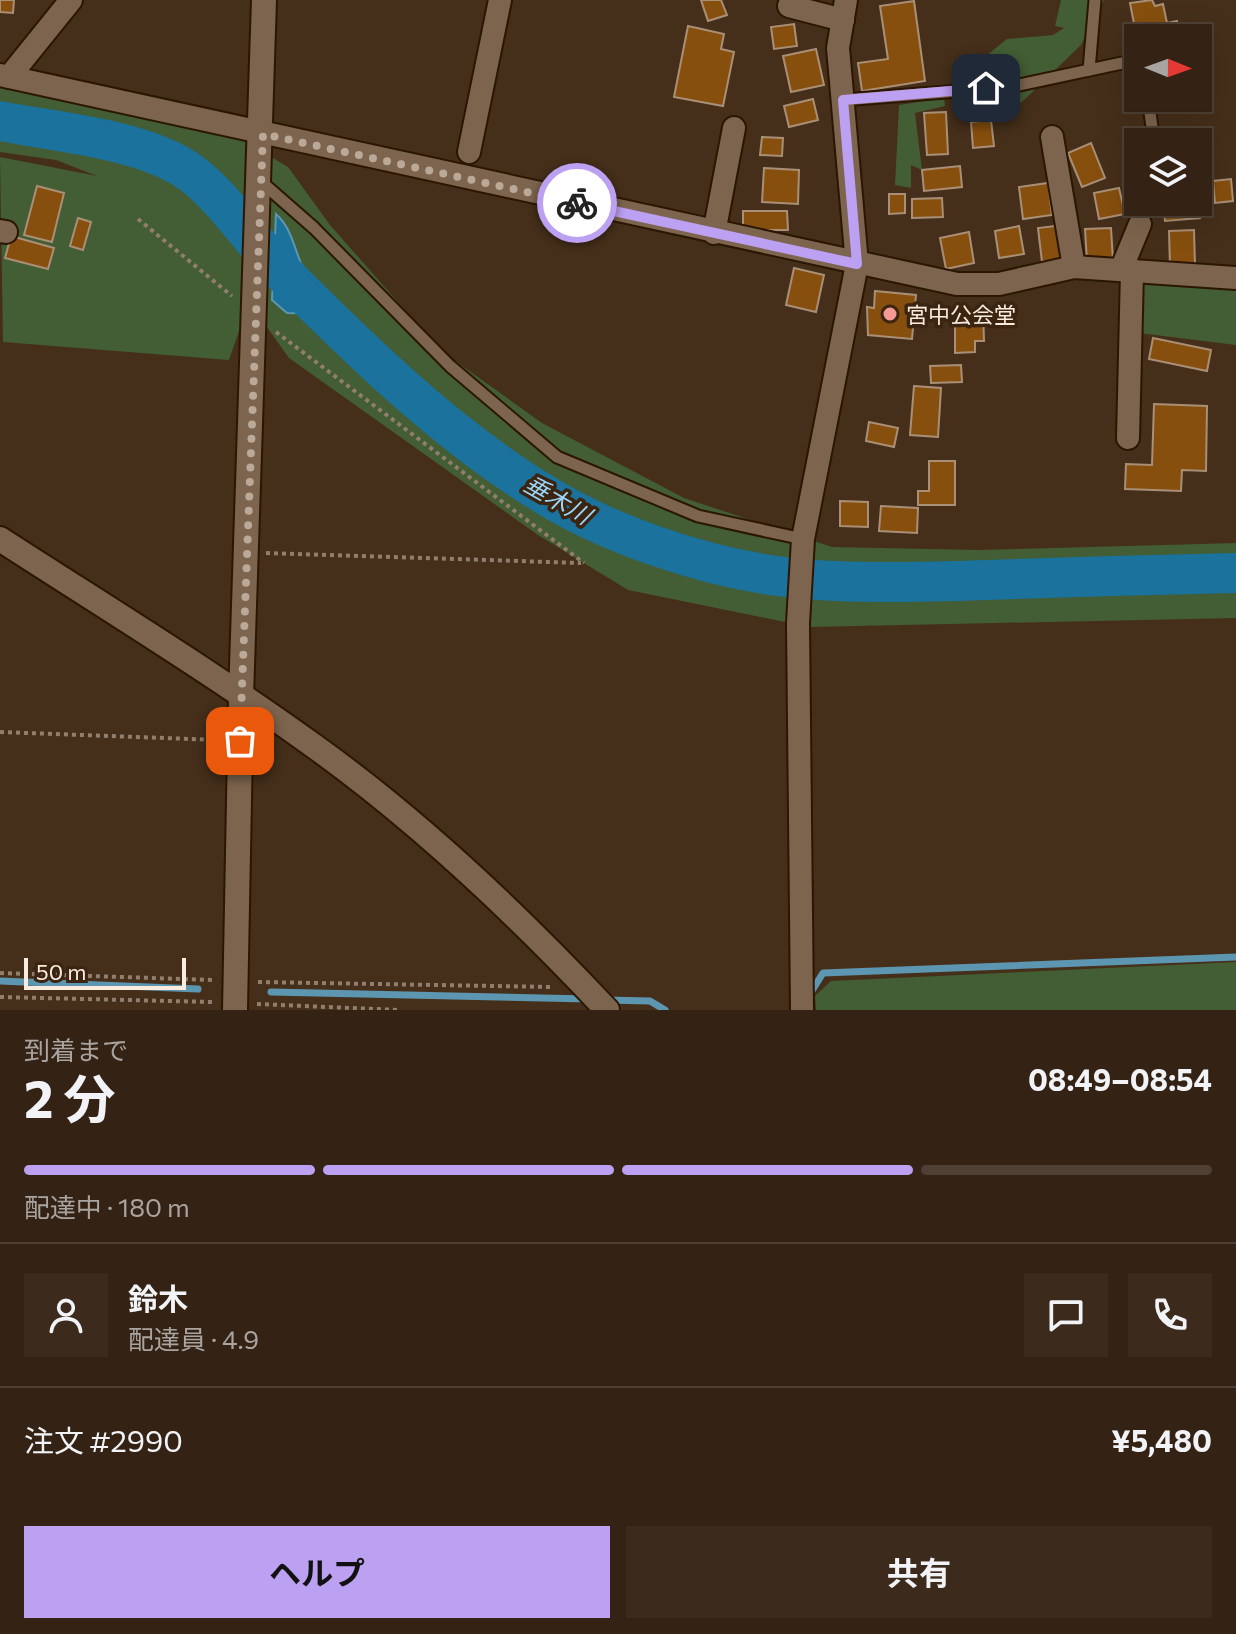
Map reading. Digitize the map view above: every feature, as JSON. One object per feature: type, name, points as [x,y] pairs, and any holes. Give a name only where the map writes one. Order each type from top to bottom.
[{"type":"street","points":[[71,0],[4,76],[262,136],[957,284],[999,284],[1074,267],[1236,278]]},
{"type":"street","points":[[235,998],[241,696],[262,136],[264,0]]},
{"type":"street","points":[[469,152],[500,0]]},
{"type":"street","points":[[789,6],[845,10],[838,48],[857,264],[803,539],[798,623],[802,1010]]},
{"type":"street","points":[[714,233],[734,128]]},
{"type":"street","points":[[1052,137],[1074,267]]},
{"type":"street","points":[[1128,438],[1127,270],[1140,224]]},
{"type":"street","points":[[0,539],[317,747],[439,847],[595,997]]},
{"type":"lane","points":[[1089,70],[1095,0]]},
{"type":"lane","points":[[843,100],[1010,87],[1124,64]]},
{"type":"lane","points":[[266,186],[314,228],[450,366],[557,457],[698,516],[803,539]]},
{"type":"path","points":[[138,219],[255,316],[584,563],[247,552]]},
{"type":"path","points":[[0,732],[240,741]]},
{"type":"path","points":[[0,973],[235,998],[398,1010]]},
{"type":"path","points":[[0,997],[595,997]]},
{"type":"green space","points":[[1061,0],[1104,0],[1081,45],[1023,101],[1005,111],[957,116],[949,86],[1007,39],[1053,35],[1064,28],[1055,26]]},
{"type":"green space","points":[[0,80],[236,136],[288,167],[330,225],[440,350],[542,423],[684,498],[832,547],[979,550],[1236,543],[1236,618],[810,627],[628,590],[538,535],[289,358],[244,295],[245,314],[229,360],[3,342],[0,157],[97,176],[56,160],[0,152]]},
{"type":"green space","points":[[944,98],[945,106],[915,113],[922,170],[911,165],[911,188],[895,185],[899,105]]},
{"type":"green space","points":[[1133,273],[1236,280],[1236,345],[1131,332]]},
{"type":"green space","points":[[1236,962],[1236,1010],[816,1010],[815,996],[831,981]]},
{"type":"water","points":[[276,214],[287,228],[309,280],[366,338],[357,345],[326,314],[287,313],[272,300]]},
{"type":"building","points":[[0,0],[14,0],[13,13],[0,12]]},
{"type":"building","points":[[701,0],[721,0],[727,15],[708,21]]},
{"type":"building","points":[[1152,0],[1155,6],[1163,4],[1167,23],[1177,21],[1178,24],[1134,24],[1130,3]]},
{"type":"building","points":[[914,1],[925,81],[862,91],[858,63],[888,59],[880,6]]},
{"type":"building","points":[[794,24],[797,46],[774,49],[771,27]]},
{"type":"building","points":[[688,26],[724,34],[721,49],[734,52],[723,106],[674,97]]},
{"type":"building","points":[[816,49],[824,85],[791,92],[783,56]]},
{"type":"building","points":[[813,99],[818,120],[789,127],[784,106]]},
{"type":"building","points":[[946,112],[948,154],[927,155],[924,113]]},
{"type":"building","points":[[991,120],[994,146],[973,148],[971,122]]},
{"type":"building","points":[[762,137],[783,138],[782,156],[760,155]]},
{"type":"building","points":[[1091,143],[1105,178],[1082,187],[1068,153]]},
{"type":"building","points":[[960,166],[962,187],[924,191],[922,170]]},
{"type":"building","points":[[764,168],[799,170],[798,204],[762,202]]},
{"type":"building","points":[[1231,179],[1233,201],[1215,203],[1213,181]]},
{"type":"building","points":[[1048,183],[1052,215],[1023,219],[1019,187]]},
{"type":"building","points":[[37,186],[64,193],[52,242],[24,235]]},
{"type":"building","points":[[1119,188],[1124,214],[1099,219],[1094,193]]},
{"type":"building","points":[[889,194],[905,194],[905,213],[889,214]]},
{"type":"building","points":[[942,198],[943,217],[912,218],[912,199]]},
{"type":"building","points":[[743,211],[787,211],[788,230],[743,230]]},
{"type":"building","points":[[1164,216],[1200,216],[1200,218],[1165,221]]},
{"type":"building","points":[[78,218],[91,222],[83,250],[70,246]]},
{"type":"building","points":[[1063,225],[1067,258],[1042,262],[1038,228]]},
{"type":"building","points":[[1019,226],[1024,254],[999,258],[995,231]]},
{"type":"building","points":[[1111,228],[1113,260],[1087,262],[1085,229]]},
{"type":"building","points":[[1194,230],[1195,265],[1170,266],[1169,231]]},
{"type":"building","points":[[969,232],[974,263],[946,269],[940,238]]},
{"type":"building","points":[[11,236],[54,248],[48,269],[5,258]]},
{"type":"building","points":[[794,268],[824,275],[816,312],[786,305]]},
{"type":"building","name":"宮中公会堂","points":[[875,291],[916,295],[912,339],[868,335],[867,307],[874,308]]},
{"type":"building","points":[[955,310],[983,310],[984,341],[975,341],[975,352],[955,353]]},
{"type":"building","points":[[1153,338],[1211,350],[1207,371],[1149,359]]},
{"type":"building","points":[[961,365],[962,382],[931,383],[930,366]]},
{"type":"building","points":[[914,386],[941,388],[938,437],[910,435]]},
{"type":"building","points":[[1154,404],[1207,406],[1206,471],[1182,470],[1181,491],[1125,489],[1126,464],[1152,465]]},
{"type":"building","points":[[869,422],[898,428],[894,447],[866,441]]},
{"type":"building","points":[[929,461],[955,461],[955,505],[918,505],[918,491],[929,491]]},
{"type":"building","points":[[840,501],[868,502],[868,527],[840,526]]},
{"type":"building","points":[[881,506],[918,508],[917,533],[879,531]]},
{"type":"waterway","name":"垂木川","points":[[0,121],[118,143],[141,149],[182,167],[209,188],[270,259],[313,302],[441,421],[547,496],[600,524],[658,547],[748,571],[829,581],[907,582],[1236,573]]},
{"type":"waterway","points":[[808,997],[823,973],[1236,957]]},
{"type":"waterway","points":[[0,981],[198,989]]},
{"type":"waterway","points":[[271,992],[589,999]]},
{"type":"waterway","points":[[605,1000],[650,1001],[665,1010]]},
{"type":"way so far","points":[[240,741],[263,134],[577,203]]},
{"type":"place","name":"宮中公会堂","points":[[890,314]]},
{"type":"route","points":[[577,203],[857,264],[843,100],[986,88]]}]
